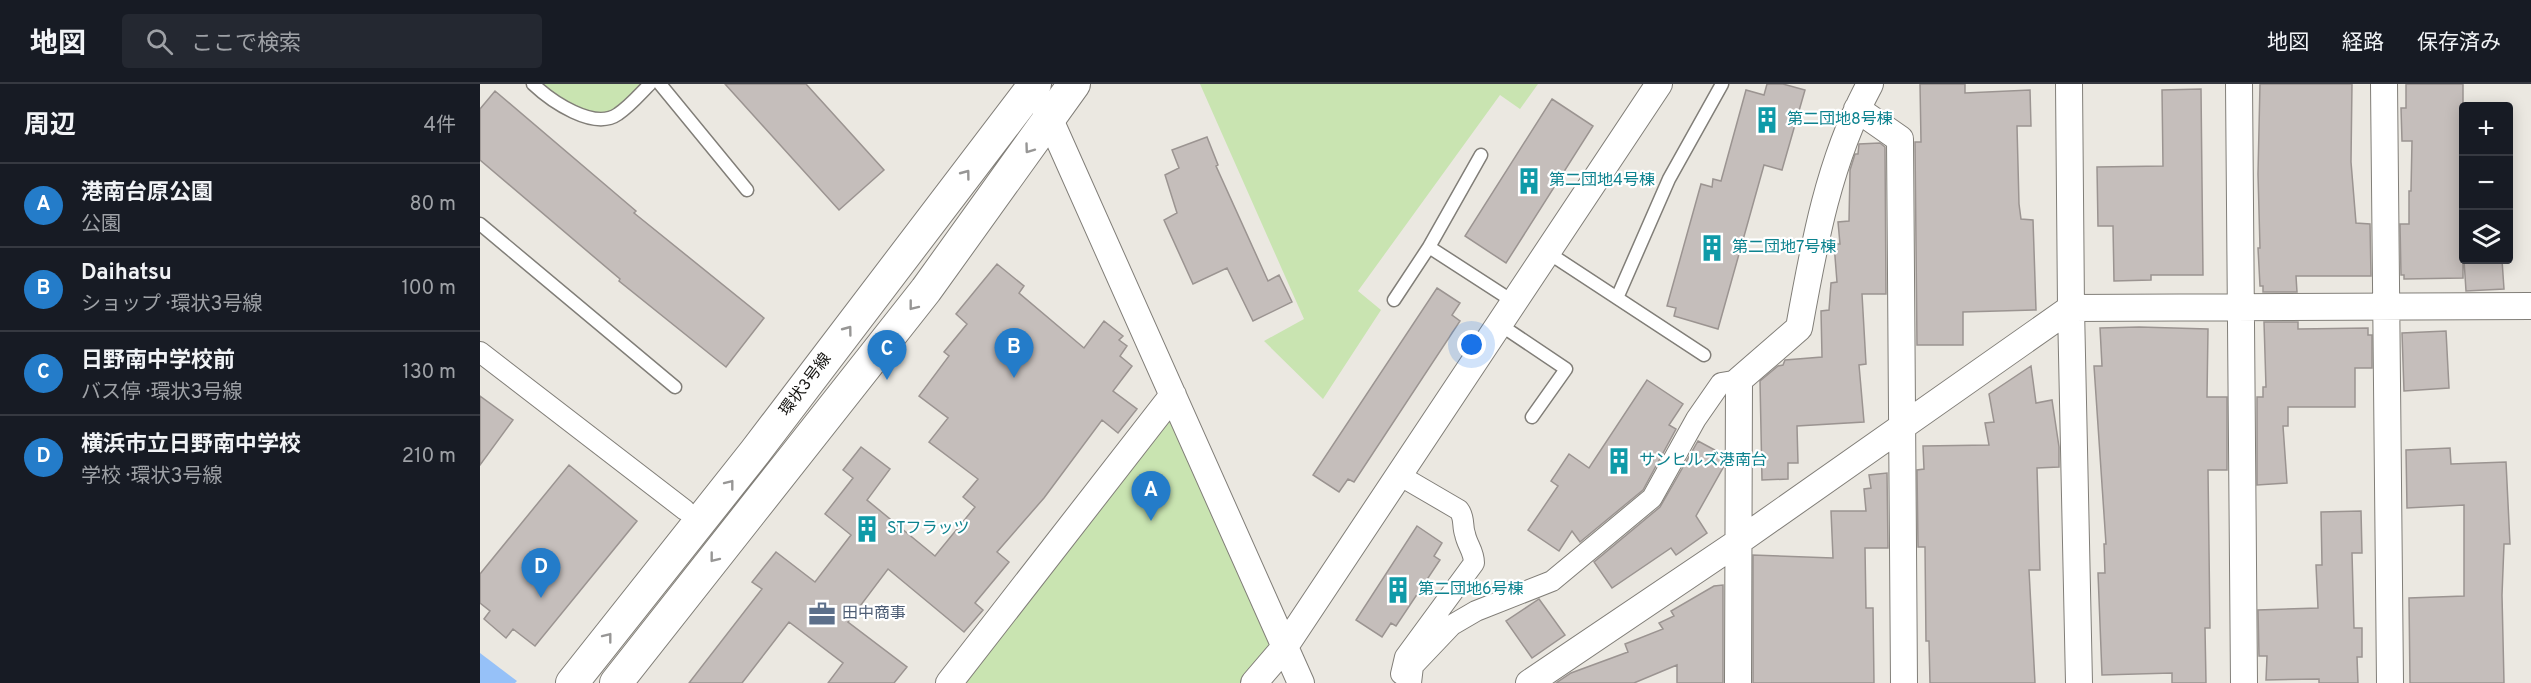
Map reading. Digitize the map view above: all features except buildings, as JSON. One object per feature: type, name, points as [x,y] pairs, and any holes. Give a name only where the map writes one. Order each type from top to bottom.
[{"type":"street","points":[[1034,84],[1301,683]]},
{"type":"street","name":"環状3号線","points":[[572,683],[755,452],[1034,84]]},
{"type":"street","points":[[616,683],[926,290],[1074,84]]},
{"type":"street","points":[[1254,683],[1284,648],[1659,84]]},
{"type":"street","points":[[1411,683],[1413,666],[1452,625],[1476,611],[1551,581],[1652,498],[1696,419],[1721,383],[1738,380],[1799,328],[1812,250],[1834,166],[1857,109],[1870,84]]},
{"type":"street","points":[[2069,84],[2079,683]]},
{"type":"street","points":[[2239,84],[2244,683]]},
{"type":"street","points":[[2384,84],[2390,683]]},
{"type":"street","points":[[1857,109],[1900,139],[1904,683]]},
{"type":"street","points":[[1529,683],[1738,542],[2071,308],[2531,306]]},
{"type":"street","points":[[480,352],[686,510]]},
{"type":"street","points":[[1738,380],[1738,683]]},
{"type":"street","points":[[949,683],[1173,395]]},
{"type":"street","points":[[1399,475],[1459,510],[1463,515],[1465,535],[1473,550],[1474,563],[1405,657],[1399,683]]},
{"type":"lane","points":[[533,84],[572,112],[592,119],[617,116],[650,84]]},
{"type":"lane","points":[[660,84],[747,189]]},
{"type":"lane","points":[[1617,298],[1669,179],[1722,84]]},
{"type":"lane","points":[[1394,300],[1430,247],[1481,155]]},
{"type":"lane","points":[[480,224],[675,387]]},
{"type":"lane","points":[[1430,247],[1514,302]]},
{"type":"lane","points":[[1546,252],[1704,355]]},
{"type":"lane","points":[[1499,324],[1566,369],[1532,417]]},
{"type":"green space","points":[[533,84],[650,84],[617,116],[592,119]]},
{"type":"green space","points":[[1200,84],[1538,84],[1520,109],[1500,95],[1358,291],[1381,310],[1323,399],[1264,341],[1304,319]]},
{"type":"green space","points":[[1173,395],[1284,648],[1254,683],[949,683]]},
{"type":"water","points":[[480,653],[517,681],[515,683],[480,683]]},
{"type":"place","name":"第二団地8号棟","points":[[1767,120]]},
{"type":"place","name":"第二団地4号棟","points":[[1529,181]]},
{"type":"place","name":"第二団地7号棟","points":[[1712,248]]},
{"type":"place","name":"Daihatsu","points":[[1014,378]]},
{"type":"place","name":"日野南中学校前","points":[[887,380]]},
{"type":"place","name":"サンヒルズ港南台","points":[[1619,461]]},
{"type":"place","name":"港南台原公園","points":[[1151,521]]},
{"type":"place","name":"STフラッツ","points":[[867,529]]},
{"type":"place","name":"第二団地6号棟","points":[[1398,590]]},
{"type":"place","name":"横浜市立日野南中学校","points":[[541,598]]},
{"type":"place","name":"田中商事","points":[[822,614]]}]
